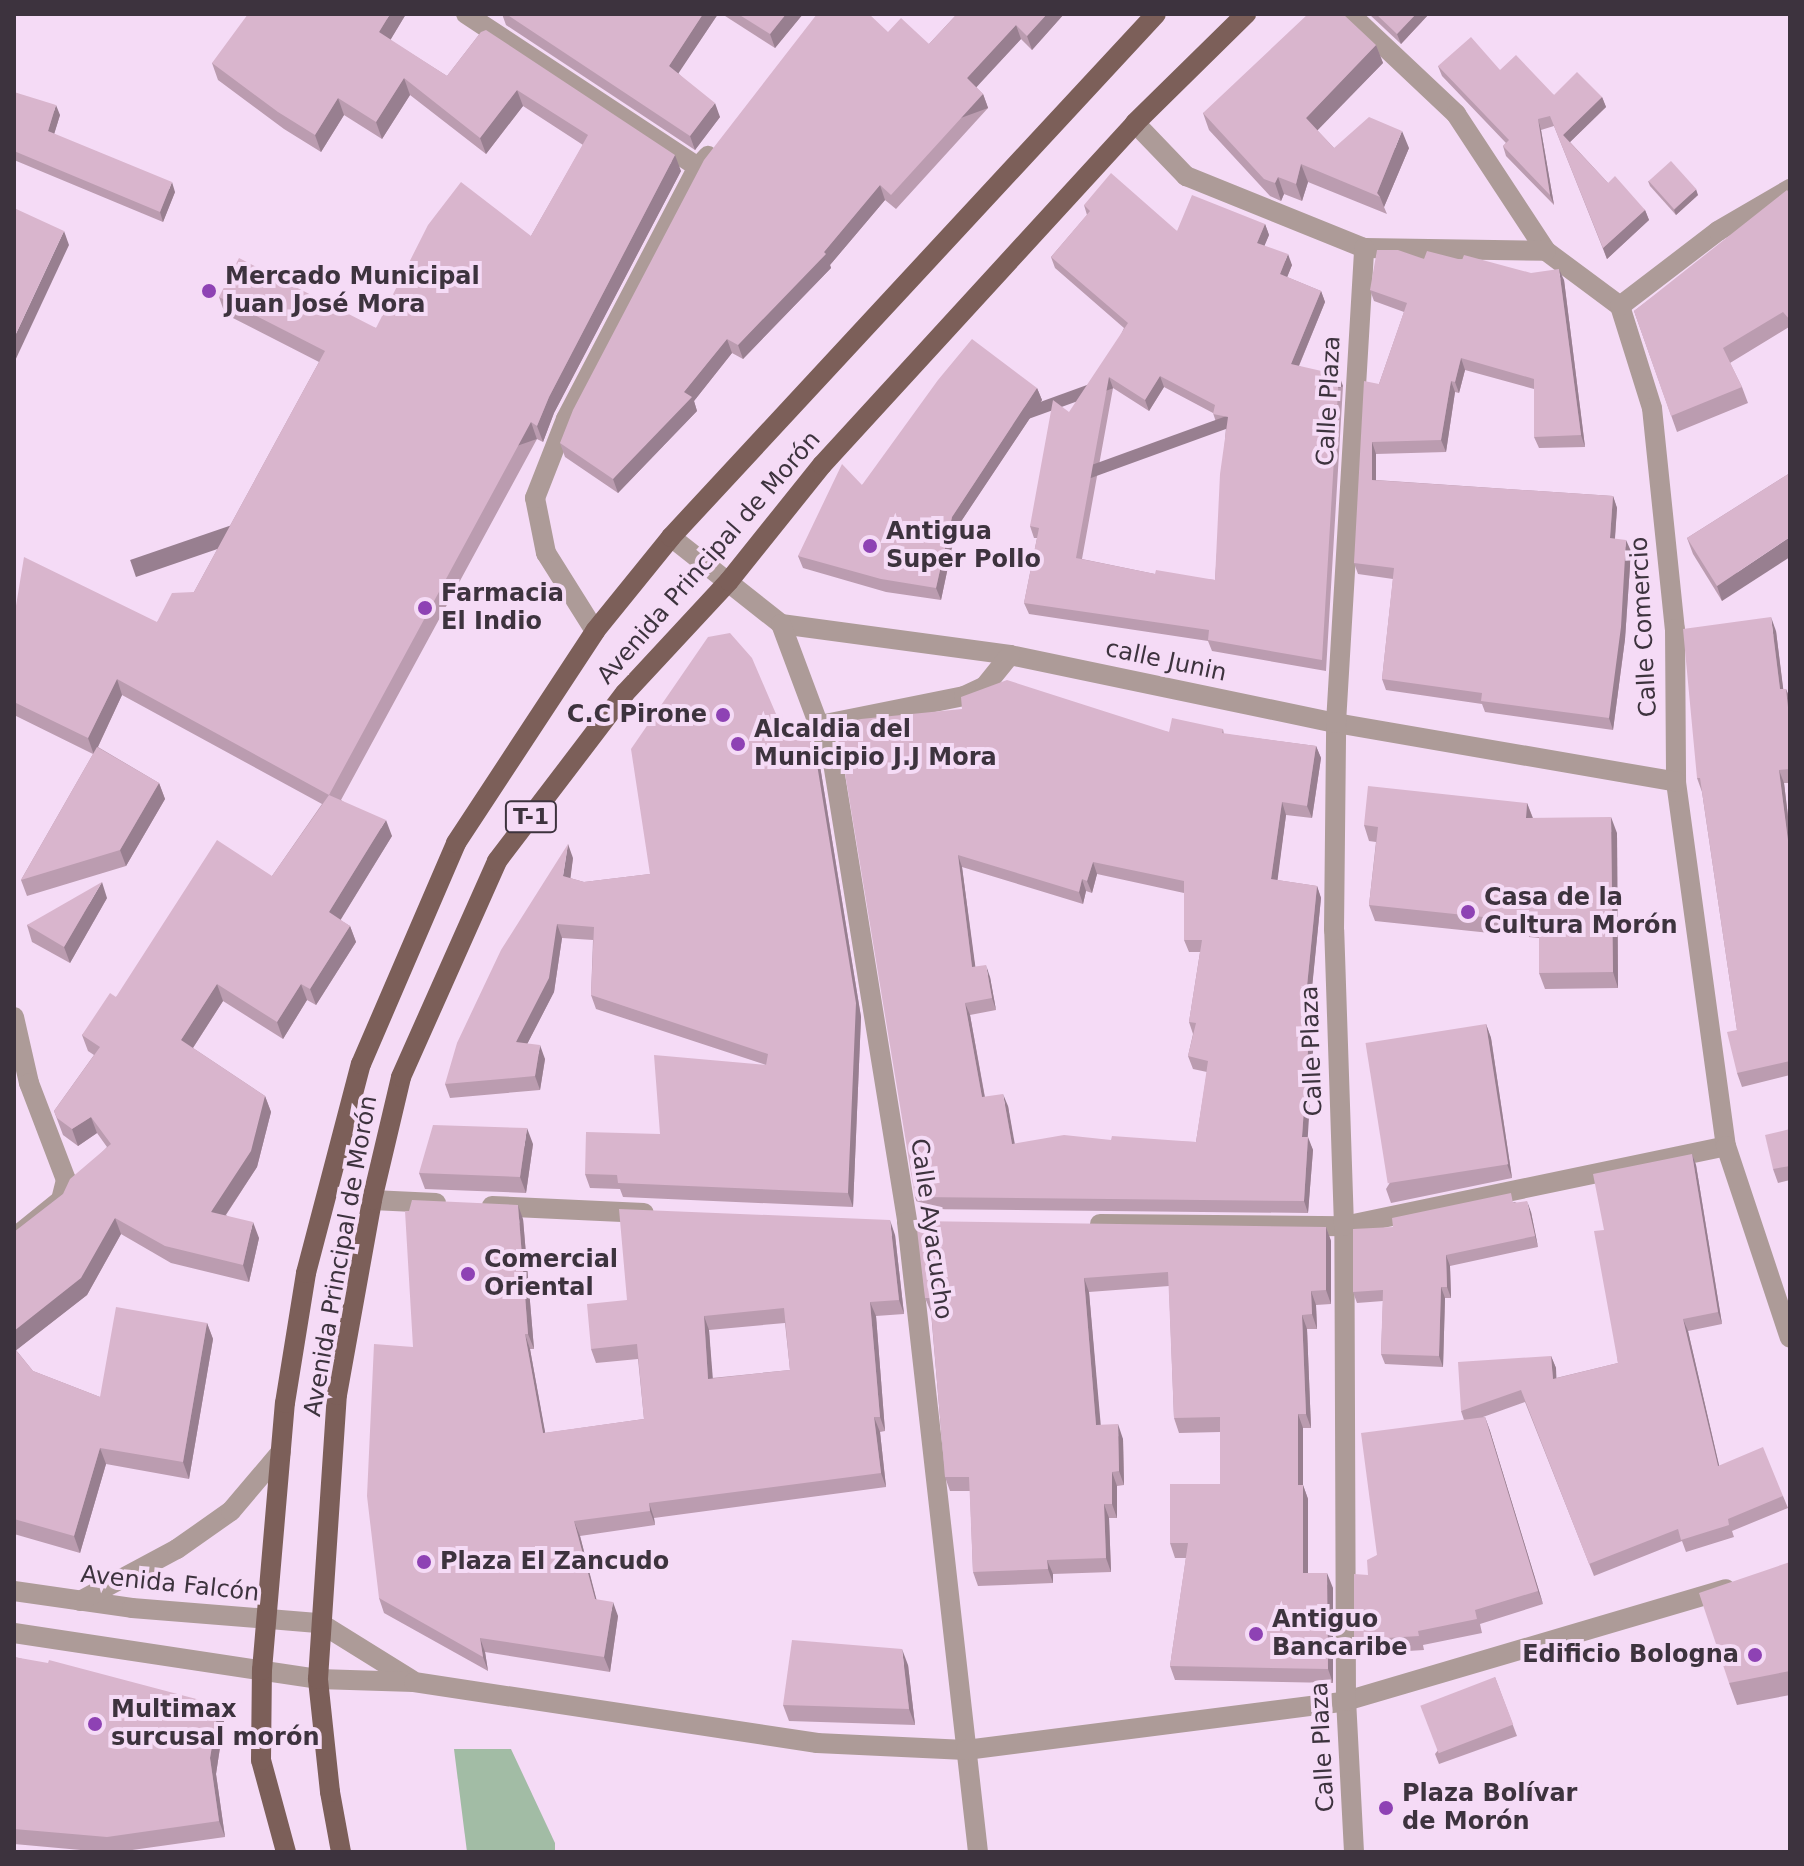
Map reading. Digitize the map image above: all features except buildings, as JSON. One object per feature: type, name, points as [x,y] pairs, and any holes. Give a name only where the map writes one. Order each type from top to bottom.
[{"type":"main road","name":"Avenida Principal de Morón","points":[[286,1852],[261,1760],[262,1670],[281,1452],[306,1273],[361,1064],[456,843],[595,631],[671,537],[1156,14]]},
{"type":"main road","name":"Avenida Principal de Morón","points":[[341,1852],[330,1792],[318,1679],[337,1395],[372,1200],[401,1077],[497,861],[625,693],[729,581],[822,465],[1135,123],[1246,14]]},
{"type":"street","points":[[466,14],[698,167]]},
{"type":"street","points":[[1350,14],[1456,114],[1546,251],[1620,306],[1718,231],[1790,189]]},
{"type":"street","points":[[1135,123],[1186,176],[1364,248],[1546,251]]},
{"type":"street","points":[[595,631],[546,553],[540,536],[535,498],[566,419],[698,167],[725,136]]},
{"type":"street","name":"Calle Plaza","points":[[1354,1852],[1346,1701],[1344,1226],[1334,930],[1336,723],[1364,248]]},
{"type":"street","name":"Calle Comercio","points":[[1620,306],[1652,408],[1675,629],[1676,782],[1726,1146],[1784,1304],[1790,1338]]},
{"type":"street","points":[[671,537],[781,624]]},
{"type":"street","name":"calle Junin","points":[[781,624],[1010,655],[1336,723],[1676,782]]},
{"type":"street","name":"Calle Ayacucho","points":[[781,624],[833,763],[907,1222],[978,1852]]},
{"type":"street","points":[[820,725],[964,696],[985,686],[1010,655]]},
{"type":"street","points":[[14,1017],[29,1083],[66,1180],[61,1200],[14,1238]]},
{"type":"street","points":[[1079,1224],[1344,1226],[1726,1146]]},
{"type":"street","points":[[372,1200],[657,1213]]},
{"type":"street","points":[[80,1601],[177,1549],[231,1511],[281,1452]]},
{"type":"street","points":[[14,1633],[318,1679],[414,1682],[817,1743],[966,1750],[1346,1701],[1744,1583]]},
{"type":"street","name":"Avenida Falcón","points":[[14,1591],[80,1601],[320,1623]]},
{"type":"street","points":[[320,1623],[414,1682]]},
{"type":"green space","points":[[454,1749],[511,1749],[555,1843],[555,1852],[467,1852]]},
{"type":"place","name":"Mercado Municipal Juan José Mora","points":[[209,291]]},
{"type":"place","name":"Antigua Super Pollo","points":[[870,546]]},
{"type":"place","name":"Farmacia El Indio","points":[[425,608]]},
{"type":"place","name":"C.C Pirone","points":[[723,715]]},
{"type":"place","name":"Alcaldia del Municipio J.J Mora","points":[[738,744]]},
{"type":"place","name":"Casa de la Cultura Morón","points":[[1468,912]]},
{"type":"place","name":"Comercial Oriental","points":[[468,1274]]},
{"type":"place","name":"Plaza El Zancudo","points":[[424,1562]]},
{"type":"place","name":"Antiguo Bancaribe","points":[[1256,1634]]},
{"type":"place","name":"Edificio Bologna","points":[[1755,1655]]},
{"type":"place","name":"Multimax surcusal morón","points":[[95,1724]]},
{"type":"place","name":"Plaza Bolívar de Morón","points":[[1386,1808]]}]
